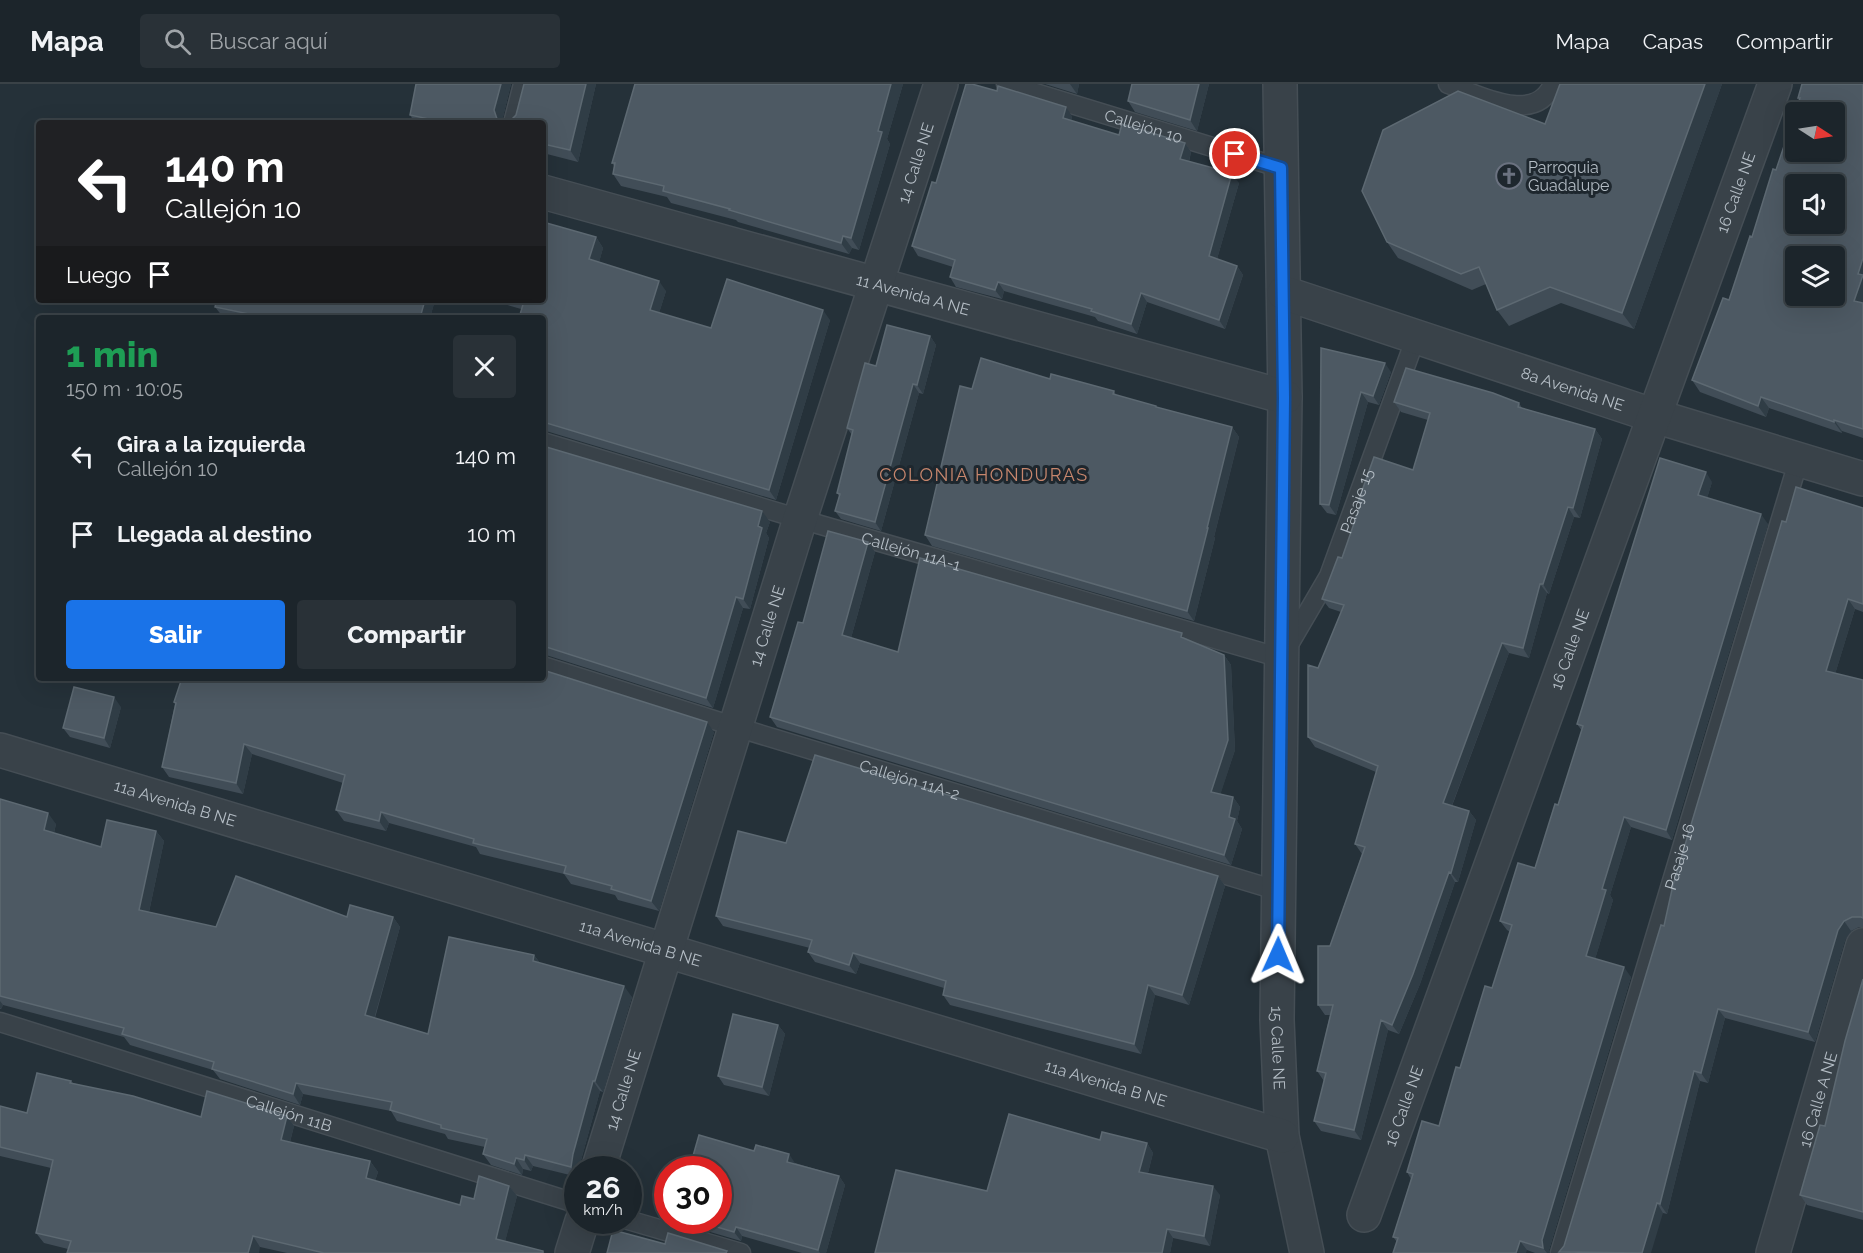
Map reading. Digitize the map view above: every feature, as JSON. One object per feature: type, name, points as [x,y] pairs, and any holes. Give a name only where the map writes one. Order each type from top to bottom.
[{"type":"street","name":"14 Calle NE","points":[[601,1156],[800,519],[941,84]]},
{"type":"street","name":"15 Calle NE","points":[[1280,84],[1284,398],[1277,1020],[1282,1136],[1307,1253]]},
{"type":"street","name":"16 Calle NE","points":[[1364,1215],[1775,84]]},
{"type":"street","name":"11 Avenida A NE","points":[[546,193],[1284,398]]},
{"type":"street","name":"8a Avenida NE","points":[[1284,293],[1655,417],[1863,479]]},
{"type":"street","name":"11a Avenida B NE","points":[[0,750],[1282,1136]]},
{"type":"street","name":"16 Calle A NE","points":[[1773,1253],[1863,945]]},
{"type":"street","points":[[572,1253],[578,1234]]},
{"type":"lane","points":[[514,120],[523,84]]},
{"type":"lane","name":"Callejón 10","points":[[1006,84],[1281,168]]},
{"type":"lane","points":[[1448,84],[1509,105],[1532,105],[1548,94],[1552,84]]},
{"type":"lane","name":"Pasaje 15","points":[[1281,658],[1329,576],[1416,337]]},
{"type":"lane","name":"Callejón 11A-1","points":[[546,443],[1281,658]]},
{"type":"lane","name":"Pasaje 16","points":[[1560,1253],[1798,459]]},
{"type":"lane","name":"Callejón 11A-2","points":[[546,667],[736,727],[1279,891]]},
{"type":"lane","name":"Callejón 11B","points":[[0,1022],[564,1200]]},
{"type":"lane","points":[[642,1224],[741,1253]]},
{"type":"building","points":[[416,84],[501,84],[494,110],[498,120],[433,120],[410,115]]},
{"type":"building","points":[[524,84],[586,84],[570,150],[546,145],[546,120],[511,120],[516,115]]},
{"type":"building","points":[[635,84],[891,84],[878,131],[882,132],[851,238],[843,236],[841,243],[663,191],[664,186],[613,174],[615,163],[612,163]]},
{"type":"building","points":[[966,84],[997,91],[998,86],[1066,107],[1063,118],[1119,135],[1122,124],[1185,143],[1180,159],[1232,173],[1209,256],[1237,266],[1219,320],[1141,293],[1131,324],[1091,311],[1092,309],[998,282],[995,290],[950,277],[955,260],[912,246],[932,182],[936,183]]},
{"type":"building","points":[[1132,84],[1199,84],[1190,120],[1128,101]]},
{"type":"building","points":[[1560,84],[1705,84],[1622,313],[1550,287],[1497,310],[1479,267],[1461,274],[1387,242],[1362,191],[1383,130],[1458,91],[1545,124]]},
{"type":"building","points":[[1802,84],[1863,84],[1863,258],[1858,274],[1863,275],[1854,301],[1863,303],[1863,429],[1834,420],[1834,422],[1761,397],[1758,406],[1692,380],[1723,298],[1729,300],[1773,169],[1776,170],[1785,143],[1785,162],[1845,162],[1845,102],[1799,102],[1800,98],[1798,98]]},
{"type":"building","points":[[546,223],[596,237],[589,259],[659,281],[650,310],[711,328],[727,279],[823,310],[769,490],[546,423],[546,315],[520,315],[523,303],[546,303]]},
{"type":"building","points":[[216,303],[424,303],[421,315],[254,315],[215,307]]},
{"type":"building","points":[[887,325],[930,336],[917,385],[913,384],[875,522],[835,511],[840,494],[837,493],[853,430],[847,428],[865,363],[876,366]]},
{"type":"building","points":[[1321,348],[1385,363],[1373,396],[1361,392],[1329,505],[1320,504]]},
{"type":"building","points":[[981,358],[1050,379],[1051,374],[1114,391],[1113,394],[1232,427],[1187,611],[925,535],[960,386],[972,389]]},
{"type":"building","points":[[1406,368],[1493,393],[1519,403],[1518,407],[1595,429],[1573,508],[1568,507],[1543,584],[1540,584],[1523,648],[1502,643],[1443,803],[1469,811],[1451,873],[1449,872],[1413,974],[1392,1025],[1381,1020],[1354,1130],[1314,1121],[1326,1073],[1317,1071],[1333,1005],[1318,1005],[1318,946],[1330,946],[1365,847],[1355,844],[1378,766],[1308,737],[1308,665],[1318,668],[1344,605],[1322,599],[1338,557],[1342,558],[1374,457],[1413,470],[1430,413],[1394,402]]},
{"type":"building","points":[[546,447],[762,511],[758,526],[762,528],[743,599],[736,597],[706,698],[546,647]]},
{"type":"building","points":[[1660,458],[1706,472],[1698,495],[1761,514],[1666,830],[1624,817],[1602,889],[1606,890],[1586,956],[1624,967],[1542,1240],[1543,1248],[1520,1241],[1516,1253],[1393,1253],[1398,1238],[1393,1237],[1413,1174],[1407,1172],[1422,1121],[1439,1126],[1456,1067],[1460,1068],[1485,986],[1492,988],[1512,925],[1500,921],[1518,863],[1535,868],[1555,804],[1558,805],[1583,726],[1577,724]]},
{"type":"building","points":[[1796,487],[1863,508],[1863,604],[1848,599],[1826,671],[1863,680],[1863,918],[1852,917],[1844,921],[1838,930],[1808,1032],[1718,1009],[1701,1073],[1694,1071],[1660,1204],[1657,1203],[1642,1253],[1559,1252],[1564,1246],[1661,925],[1664,926],[1673,885],[1782,521],[1786,522]]},
{"type":"building","points":[[828,531],[868,542],[842,635],[898,652],[920,558],[1182,633],[1181,637],[1224,655],[1228,740],[1211,792],[1233,797],[1229,817],[1235,819],[1224,855],[770,717],[798,622],[803,623]]},
{"type":"building","points":[[546,671],[707,722],[651,901],[611,889],[612,886],[564,873],[566,866],[473,843],[474,839],[381,812],[379,821],[336,810],[345,775],[244,744],[236,783],[162,767],[176,703],[174,702],[181,681],[546,681]]},
{"type":"building","points":[[74,687],[114,697],[104,738],[63,728]]},
{"type":"building","points":[[815,755],[1218,876],[1182,995],[1148,985],[1134,1044],[943,995],[946,981],[853,953],[849,965],[808,952],[812,940],[716,916],[738,831],[786,843]]},
{"type":"building","points":[[0,799],[48,813],[44,830],[101,847],[107,820],[156,831],[139,910],[216,927],[236,876],[347,917],[350,905],[393,917],[365,1015],[428,1034],[449,937],[534,955],[533,961],[624,986],[595,1081],[593,1081],[573,1156],[564,1156],[564,1165],[525,1155],[524,1160],[516,1158],[514,1164],[483,1154],[487,1139],[441,1128],[441,1125],[390,1110],[392,1102],[296,1083],[293,1094],[212,1069],[214,1062],[122,1034],[124,1028],[0,996]]},
{"type":"building","points":[[1863,979],[1863,1212],[1800,1195],[1820,1125],[1825,1126],[1845,1041]]},
{"type":"building","points":[[733,1014],[778,1025],[762,1087],[718,1076]]},
{"type":"building","points":[[37,1073],[71,1081],[70,1083],[133,1096],[201,1117],[207,1091],[287,1116],[281,1140],[370,1161],[366,1178],[460,1205],[462,1196],[474,1199],[479,1176],[509,1186],[496,1239],[543,1251],[543,1253],[324,1253],[253,1236],[248,1253],[67,1253],[71,1241],[36,1233],[53,1160],[0,1147],[0,1106],[27,1113]]},
{"type":"building","points":[[1009,1114],[1100,1140],[1102,1132],[1147,1143],[1139,1172],[1213,1186],[1204,1236],[1167,1229],[1162,1253],[875,1253],[896,1170],[987,1191]]},
{"type":"building","points":[[699,1135],[754,1151],[756,1145],[789,1154],[787,1162],[839,1176],[818,1250],[736,1227],[734,1232],[732,1231],[732,1156],[693,1156]]},
{"type":"building","points":[[612,1234],[628,1234],[665,1244],[668,1234],[671,1234],[727,1251],[726,1253],[607,1253]]},
{"type":"place","name":"Parroquia Guadalupe","points":[[1509,176]]},
{"type":"district","name":"COLONIA HONDURAS","points":[[984,474]]},
{"type":"route","points":[[1235,154],[1281,168],[1284,398],[1278,955]]}]
